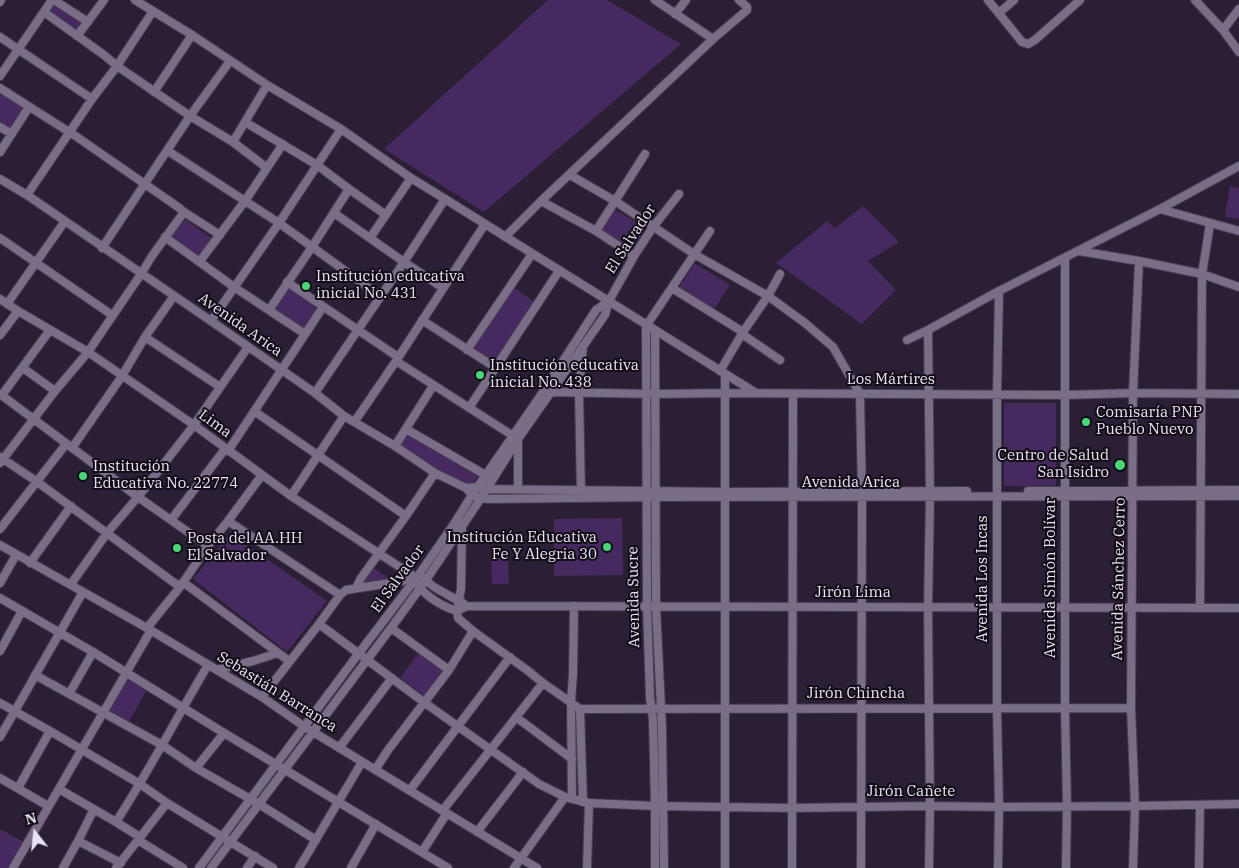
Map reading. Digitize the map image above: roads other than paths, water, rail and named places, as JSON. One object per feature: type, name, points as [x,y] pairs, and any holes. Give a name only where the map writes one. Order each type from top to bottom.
[{"type":"street","points":[[0,76],[53,0],[88,22]]},
{"type":"street","points":[[77,36],[104,0]]},
{"type":"street","points":[[135,0],[267,85],[341,129],[412,178],[505,237],[756,393]]},
{"type":"street","points":[[655,0],[713,39]]},
{"type":"street","points":[[675,14],[686,0]]},
{"type":"street","points":[[505,237],[713,39],[747,10],[748,7],[739,0]]},
{"type":"street","points":[[988,0],[1022,42],[1028,44],[1035,40],[1077,1]]},
{"type":"street","points":[[999,13],[1014,0]]},
{"type":"street","points":[[1195,0],[1223,30],[1239,52]]},
{"type":"street","points":[[1223,30],[1239,9]]},
{"type":"street","points":[[27,196],[153,11]]},
{"type":"street","points":[[44,12],[154,92],[233,142],[267,168]]},
{"type":"street","points":[[154,92],[192,35]]},
{"type":"street","points":[[0,37],[92,99]]},
{"type":"street","points":[[102,248],[190,116],[230,61]]},
{"type":"street","points":[[233,142],[267,85]]},
{"type":"street","points":[[0,88],[220,235]]},
{"type":"street","points":[[0,152],[29,107]]},
{"type":"street","points":[[244,122],[317,165],[386,215]]},
{"type":"street","points":[[0,126],[12,134]]},
{"type":"street","points":[[211,321],[341,129]]},
{"type":"street","points":[[200,262],[283,144]]},
{"type":"street","points":[[168,151],[279,223],[380,296]]},
{"type":"street","points":[[596,231],[645,154]]},
{"type":"street","points":[[907,340],[1239,166]]},
{"type":"street","points":[[570,175],[615,201],[694,254],[768,296],[805,323],[830,343],[860,394],[862,494],[861,868]]},
{"type":"street","points":[[370,238],[412,178]]},
{"type":"street","name":"Avenida Arica","points":[[0,179],[211,321],[315,393],[344,416],[395,446],[435,473],[481,498],[581,494],[997,494],[1133,492],[1201,493],[1239,496]]},
{"type":"street","points":[[268,310],[312,248],[349,190]]},
{"type":"street","name":"El Salvador","points":[[477,487],[489,477],[547,392],[605,315],[608,301],[634,256],[653,226],[679,194]]},
{"type":"street","points":[[315,393],[445,199]]},
{"type":"street","points":[[541,201],[596,231],[634,256]]},
{"type":"street","points":[[1160,209],[1239,231]]},
{"type":"street","points":[[184,212],[165,237],[88,352],[1,460],[36,481],[289,662]]},
{"type":"street","points":[[334,213],[443,288]]},
{"type":"street","points":[[7,304],[64,221]]},
{"type":"street","points":[[355,421],[485,224]]},
{"type":"street","points":[[1200,607],[1202,274],[1210,224]]},
{"type":"street","points":[[646,326],[710,231]]},
{"type":"street","points":[[165,237],[234,287],[305,334]]},
{"type":"street","points":[[0,238],[112,315]]},
{"type":"street","points":[[1078,251],[1202,274],[1239,287]]},
{"type":"street","points":[[468,350],[532,254]]},
{"type":"street","name":"Avenida Simón Bolívar","points":[[1065,258],[1066,868]]},
{"type":"street","name":"Avenida Sánchez Cerro","points":[[1133,868],[1135,806],[1131,708],[1133,394],[1139,261]]},
{"type":"street","points":[[469,408],[560,271]]},
{"type":"street","points":[[725,868],[725,393],[722,372],[742,333],[768,296],[780,274]]},
{"type":"street","points":[[287,282],[358,330],[433,386],[516,437],[518,490]]},
{"type":"street","points":[[672,288],[780,360]]},
{"type":"street","name":"Avenida Los Incas","points":[[998,868],[999,807],[996,708],[999,291]]},
{"type":"street","points":[[0,528],[36,481],[69,446],[122,376],[145,337],[174,296]]},
{"type":"street","name":"Lima","points":[[0,298],[18,311],[88,352],[291,496],[417,579]]},
{"type":"street","name":"El Salvador","points":[[547,392],[596,310],[608,301]]},
{"type":"street","points":[[171,520],[227,450],[323,307]]},
{"type":"street","points":[[0,334],[18,311]]},
{"type":"street","points":[[422,320],[496,368]]},
{"type":"street","name":"Avenida Sucre","points":[[646,326],[647,607],[651,709],[664,868]]},
{"type":"street","points":[[50,330],[1,395],[208,546]]},
{"type":"street","points":[[928,330],[930,868]]},
{"type":"street","name":"Avenida Sucre","points":[[655,331],[656,607],[661,708],[659,806],[655,868]]},
{"type":"street","points":[[145,337],[220,387]]},
{"type":"street","points":[[581,494],[579,392],[583,345]]},
{"type":"street","points":[[71,584],[107,533],[194,426],[248,347]]},
{"type":"street","points":[[23,368],[55,391]]},
{"type":"street","points":[[395,446],[433,386]]},
{"type":"street","name":"Los Mártires","points":[[547,392],[656,394],[1239,394]]},
{"type":"street","points":[[792,868],[794,708],[793,394]]},
{"type":"street","points":[[254,411],[406,516]]},
{"type":"street","points":[[291,496],[344,416]]},
{"type":"street","points":[[406,429],[489,477]]},
{"type":"street","points":[[356,588],[360,578],[435,473]]},
{"type":"street","points":[[13,868],[103,714],[149,629],[208,546],[262,475]]},
{"type":"street","name":"El Salvador","points":[[211,868],[250,799],[359,653],[417,579],[462,526],[486,490],[489,477]]},
{"type":"street","name":"Avenida Arica","points":[[469,492],[477,487],[486,490],[581,494]]},
{"type":"street","name":"Avenida Arica","points":[[1201,493],[1239,490]]},
{"type":"street","name":"El Salvador","points":[[199,868],[258,804],[391,628],[417,579],[454,524],[469,492]]},
{"type":"street","points":[[30,563],[71,506]]},
{"type":"street","points":[[228,521],[340,595]]},
{"type":"street","points":[[462,526],[461,589],[457,611],[458,618],[543,683],[580,708],[586,802],[586,868]]},
{"type":"street","name":"Sebastián Barranca","points":[[0,546],[149,629],[262,697],[313,732],[537,868]]},
{"type":"street","points":[[0,583],[16,555]]},
{"type":"street","points":[[262,697],[320,624],[340,595],[346,590],[403,581],[407,578],[417,579],[467,606]]},
{"type":"street","points":[[417,579],[427,594],[448,608],[457,611]]},
{"type":"street","points":[[0,736],[83,592]]},
{"type":"street","points":[[0,598],[60,632],[448,868]]},
{"type":"street","name":"Jirón Lima","points":[[457,611],[467,606],[1239,608]]},
{"type":"street","points":[[514,868],[568,798],[572,759],[571,702],[574,606]]},
{"type":"street","points":[[0,651],[3,637],[22,611]]},
{"type":"street","name":"Jirón Cañete","points":[[320,624],[425,702],[551,791],[568,798],[586,802],[659,806],[792,808],[1239,804]]},
{"type":"street","points":[[391,628],[449,670]]},
{"type":"street","points":[[375,770],[449,670],[473,631]]},
{"type":"street","points":[[69,694],[93,652]]},
{"type":"street","points":[[217,670],[278,653]]},
{"type":"street","points":[[410,790],[510,657]]},
{"type":"street","points":[[116,822],[208,665]]},
{"type":"street","points":[[35,675],[162,746],[316,840]]},
{"type":"street","points":[[339,748],[392,678]]},
{"type":"street","points":[[422,852],[445,812],[543,683]]},
{"type":"street","points":[[0,703],[140,784],[167,803],[273,868]]},
{"type":"street","name":"Jirón Chincha","points":[[580,708],[1131,708]]},
{"type":"street","points":[[516,717],[572,759]]},
{"type":"street","points":[[18,788],[50,731]]},
{"type":"street","points":[[196,768],[224,733]]},
{"type":"street","points":[[300,868],[362,762]]},
{"type":"street","points":[[477,832],[523,772]]},
{"type":"street","points":[[0,778],[48,806]]},
{"type":"street","points":[[59,789],[116,822],[183,868]]},
{"type":"street","points":[[78,841],[119,865],[167,803]]},
{"type":"street","points":[[1199,868],[1200,805]]},
{"type":"street","points":[[63,868],[94,809]]},
{"type":"street","points":[[362,868],[352,866],[376,824]]},
{"type":"street","points":[[247,868],[255,856]]},
{"type":"place","name":"Institución educativa inicial No. 431","points":[[306,286]]},
{"type":"place","name":"Institución educativa inicial No. 438","points":[[480,375]]},
{"type":"place","name":"Comisaría PNP Pueblo Nuevo","points":[[1086,422]]},
{"type":"place","name":"Centro de Salud San Isidro","points":[[1120,465]]},
{"type":"place","name":"Institución Educativa No. 22774","points":[[83,476]]},
{"type":"place","name":"Institución Educativa Fe Y Alegria 30","points":[[607,547]]},
{"type":"place","name":"Posta del AA.HH El Salvador","points":[[177,548]]}]
